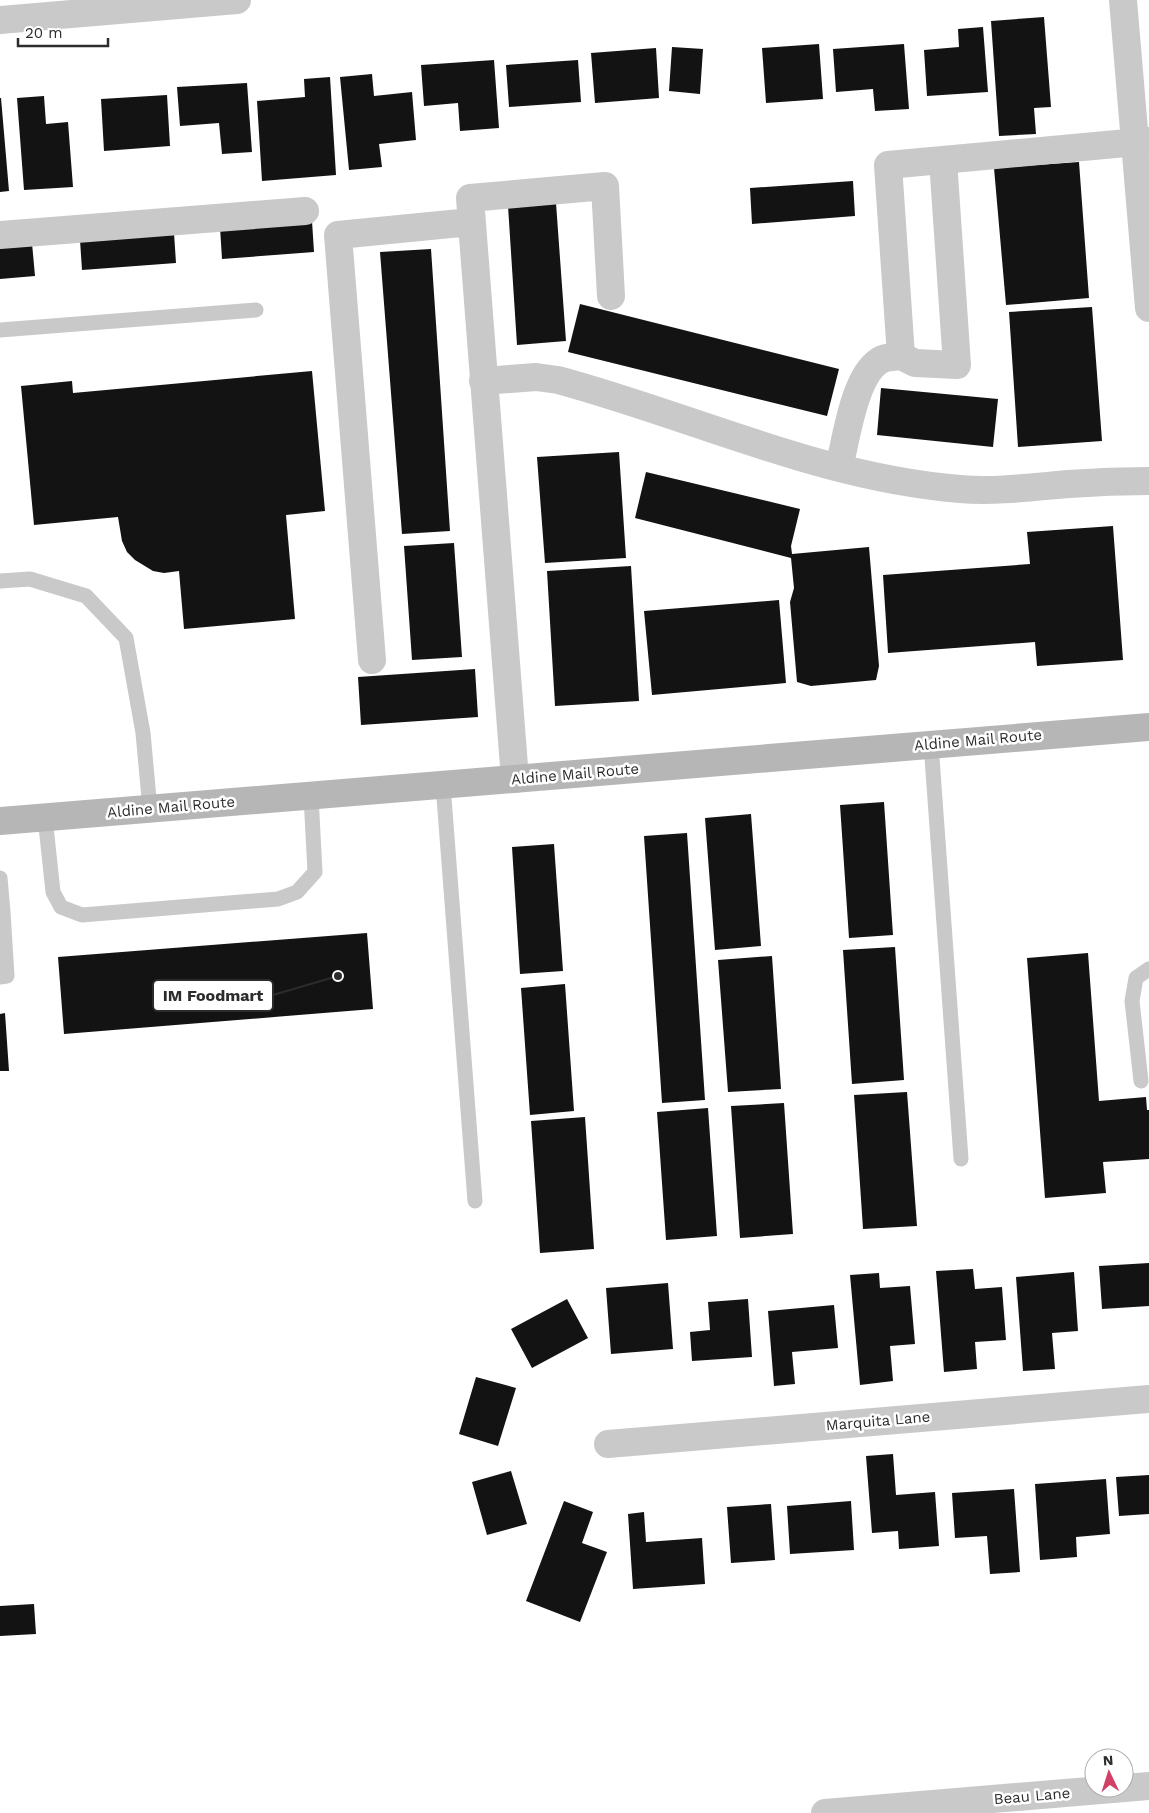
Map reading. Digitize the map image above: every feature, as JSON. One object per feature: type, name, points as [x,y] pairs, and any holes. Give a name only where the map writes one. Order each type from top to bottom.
[{"type":"main road","name":"Aldine Mail Route","points":[[0,821],[1149,727]]},
{"type":"street","points":[[0,20],[238,0]]},
{"type":"street","points":[[1123,0],[1142,142],[1149,308]]},
{"type":"street","points":[[901,356],[888,165],[1142,142]]},
{"type":"street","points":[[839,468],[858,391],[867,372],[880,360],[901,356],[915,363],[957,365],[944,160]]},
{"type":"street","points":[[515,779],[470,198],[605,186],[611,296]]},
{"type":"street","points":[[0,235],[305,211]]},
{"type":"street","points":[[372,660],[338,235],[471,222]]},
{"type":"street","points":[[483,381],[536,377],[558,380],[839,468],[919,484],[961,489],[1002,489],[1149,480]]},
{"type":"street","name":"Marquita Lane","points":[[608,1444],[1149,1398]]},
{"type":"street","name":"Beau Lane","points":[[825,1813],[1149,1786]]},
{"type":"lane","points":[[0,330],[256,310]]},
{"type":"lane","points":[[0,581],[30,579],[86,596],[126,638],[143,733],[150,809]]},
{"type":"lane","points":[[931,744],[961,1159]]},
{"type":"lane","points":[[443,785],[475,1201]]},
{"type":"lane","points":[[45,818],[53,892],[61,907],[82,915],[278,899],[297,892],[315,872],[311,796]]},
{"type":"lane","points":[[0,878],[7,976],[0,977]]},
{"type":"lane","points":[[1141,1081],[1132,1001],[1136,978],[1149,969]]},
{"type":"building","points":[[1044,17],[1051,107],[1034,108],[1036,134],[999,136],[991,21]]},
{"type":"building","points":[[983,27],[988,92],[927,96],[924,50],[959,47],[958,29]]},
{"type":"building","points":[[819,44],[823,99],[766,103],[762,48]]},
{"type":"building","points":[[904,44],[909,109],[875,111],[873,89],[836,92],[833,49]]},
{"type":"building","points":[[672,47],[703,49],[700,94],[669,91]]},
{"type":"building","points":[[656,48],[659,98],[595,103],[591,53]]},
{"type":"building","points":[[494,60],[499,128],[460,131],[458,103],[424,106],[421,65]]},
{"type":"building","points":[[578,60],[581,102],[509,107],[506,65]]},
{"type":"building","points":[[372,74],[374,96],[412,92],[416,140],[379,144],[382,167],[349,170],[340,77]]},
{"type":"building","points":[[330,77],[336,175],[262,181],[257,101],[305,97],[304,79]]},
{"type":"building","points":[[247,83],[252,152],[222,154],[219,123],[180,126],[177,87]]},
{"type":"building","points":[[167,95],[170,146],[104,151],[101,99]]},
{"type":"building","points":[[44,96],[46,124],[68,122],[73,187],[24,190],[17,98]]},
{"type":"building","points":[[0,98],[9,191],[0,192]]},
{"type":"building","points":[[1079,162],[1089,298],[1006,305],[994,168]]},
{"type":"building","points":[[853,181],[855,216],[752,224],[750,188]]},
{"type":"building","points":[[556,203],[566,341],[517,345],[508,206]]},
{"type":"building","points":[[312,221],[314,252],[222,259],[220,227]]},
{"type":"building","points":[[174,233],[176,263],[82,270],[80,240]]},
{"type":"building","points":[[32,243],[35,276],[0,279],[0,245]]},
{"type":"building","points":[[431,249],[450,531],[402,534],[380,252]]},
{"type":"building","points":[[580,304],[839,369],[827,416],[568,352]]},
{"type":"building","points":[[1092,307],[1102,441],[1018,447],[1009,312]]},
{"type":"building","points":[[312,371],[325,511],[286,515],[295,619],[184,629],[179,571],[164,573],[153,571],[135,560],[127,552],[122,541],[118,517],[34,525],[21,386],[72,381],[73,393]]},
{"type":"building","points":[[881,388],[998,399],[993,447],[877,435]]},
{"type":"building","points":[[619,452],[626,558],[545,563],[537,457]]},
{"type":"building","points":[[646,472],[800,509],[791,546],[792,554],[869,547],[879,666],[876,680],[811,686],[797,682],[790,602],[794,588],[791,558],[635,518]]},
{"type":"building","points":[[1113,526],[1123,660],[1037,666],[1035,642],[888,653],[883,575],[1030,564],[1027,532]]},
{"type":"building","points":[[454,543],[462,657],[412,660],[404,546]]},
{"type":"building","points":[[631,566],[639,701],[555,706],[547,571]]},
{"type":"building","points":[[779,600],[786,683],[652,695],[644,611]]},
{"type":"building","points":[[475,669],[478,717],[361,725],[358,677]]},
{"type":"building","points":[[884,802],[893,935],[849,938],[840,805]]},
{"type":"building","points":[[751,814],[761,946],[715,950],[705,818]]},
{"type":"building","points":[[687,833],[705,1100],[662,1103],[644,836]]},
{"type":"building","points":[[554,844],[563,971],[520,974],[512,847]]},
{"type":"building","points":[[367,933],[373,1009],[64,1034],[58,957]]},
{"type":"building","points":[[895,947],[904,1080],[852,1084],[843,950]]},
{"type":"building","points":[[1088,953],[1099,1101],[1146,1097],[1147,1110],[1149,1110],[1149,1159],[1103,1162],[1106,1193],[1045,1198],[1027,958]]},
{"type":"building","points":[[772,956],[781,1089],[728,1092],[718,960]]},
{"type":"building","points":[[565,984],[574,1111],[530,1115],[521,988]]},
{"type":"building","points":[[5,1013],[9,1071],[0,1071],[0,1014]]},
{"type":"building","points":[[907,1092],[917,1226],[863,1229],[854,1095]]},
{"type":"building","points":[[784,1103],[793,1234],[740,1238],[731,1106]]},
{"type":"building","points":[[708,1108],[717,1236],[666,1240],[657,1112]]},
{"type":"building","points":[[585,1117],[594,1249],[540,1253],[531,1121]]},
{"type":"building","points":[[1149,1263],[1149,1306],[1102,1309],[1099,1266]]},
{"type":"building","points":[[973,1269],[975,1289],[1002,1287],[1006,1340],[975,1342],[977,1369],[944,1372],[936,1271]]},
{"type":"building","points":[[1074,1272],[1078,1331],[1052,1333],[1055,1369],[1023,1371],[1016,1277]]},
{"type":"building","points":[[879,1273],[880,1288],[910,1286],[915,1344],[890,1346],[893,1381],[860,1385],[850,1275]]},
{"type":"building","points":[[668,1283],[673,1349],[611,1354],[606,1288]]},
{"type":"building","points":[[567,1299],[588,1338],[532,1368],[511,1329]]},
{"type":"building","points":[[748,1299],[752,1357],[692,1361],[690,1332],[710,1330],[708,1302]]},
{"type":"building","points":[[834,1305],[838,1348],[792,1352],[795,1384],[774,1386],[768,1311]]},
{"type":"building","points":[[476,1377],[516,1388],[498,1446],[459,1434]]},
{"type":"building","points":[[893,1454],[896,1495],[935,1492],[939,1546],[899,1549],[898,1531],[872,1533],[866,1456]]},
{"type":"building","points":[[511,1471],[527,1524],[487,1535],[472,1482]]},
{"type":"building","points":[[1149,1475],[1149,1514],[1119,1516],[1116,1477]]},
{"type":"building","points":[[1106,1479],[1110,1534],[1076,1537],[1077,1557],[1040,1560],[1035,1484]]},
{"type":"building","points":[[1014,1489],[1020,1572],[990,1574],[987,1536],[955,1538],[952,1493]]},
{"type":"building","points":[[564,1501],[593,1512],[582,1543],[607,1552],[580,1622],[526,1601]]},
{"type":"building","points":[[851,1501],[854,1550],[790,1554],[787,1506]]},
{"type":"building","points":[[771,1504],[775,1560],[731,1563],[727,1507]]},
{"type":"building","points":[[644,1512],[646,1542],[702,1538],[705,1584],[633,1589],[628,1514]]},
{"type":"building","points":[[34,1604],[36,1634],[0,1636],[0,1606]]},
{"type":"place","name":"IM Foodmart","points":[[338,976]]}]
